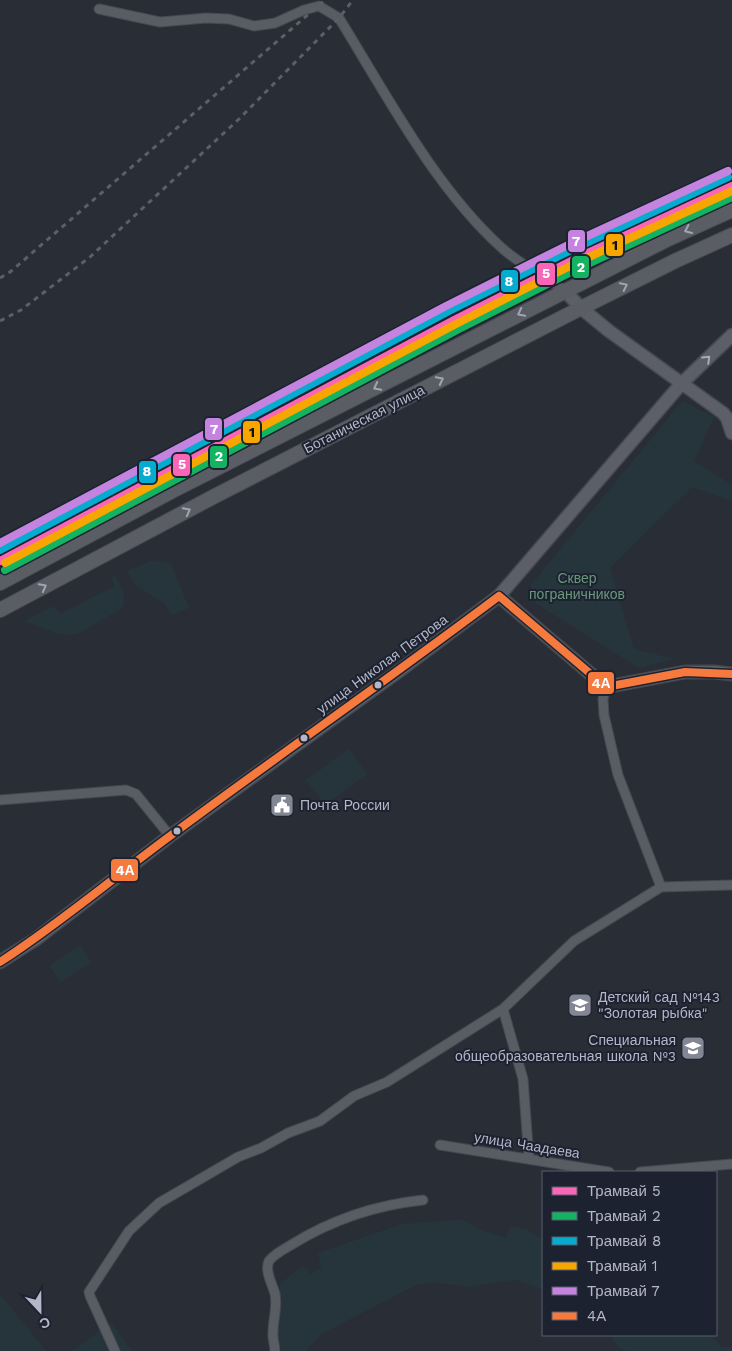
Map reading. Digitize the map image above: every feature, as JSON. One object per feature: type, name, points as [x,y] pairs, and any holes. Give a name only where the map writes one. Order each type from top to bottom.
[{"type":"main road","name":"Ботаническая улица","points":[[0,583],[174,490],[666,240],[732,210]]},
{"type":"main road","name":"Ботаническая улица","points":[[0,610],[581,308],[732,235]]},
{"type":"main road","points":[[565,291],[581,308],[681,384],[723,413],[727,418],[732,433]]},
{"type":"main road","name":"улица Николая Петрова","points":[[0,962],[36,939],[170,836],[500,596],[681,384],[732,335]]},
{"type":"main road","points":[[500,596],[606,687],[685,672],[732,674]]},
{"type":"street","points":[[99,9],[160,22],[206,18],[229,19],[254,26],[275,23],[304,10],[319,6],[340,18],[431,165],[469,213],[502,248],[565,291]]},
{"type":"street","points":[[606,687],[603,699],[604,715],[618,775],[661,887]]},
{"type":"street","points":[[0,800],[126,790],[136,794],[170,836]]},
{"type":"street","points":[[115,1351],[89,1292],[129,1230],[158,1202],[238,1157],[261,1148],[288,1133],[320,1121],[354,1096],[387,1082],[503,1009],[574,941],[661,887],[732,885]]},
{"type":"street","points":[[503,1009],[522,1079],[529,1159]]},
{"type":"street","name":"улица Чаадаева","points":[[440,1145],[603,1171]]},
{"type":"street","points":[[652,1171],[732,1164]]},
{"type":"street","points":[[276,1351],[273,1336],[277,1307],[268,1271],[269,1261],[307,1235],[336,1222],[399,1202],[423,1200]]},
{"type":"green space","name":"Сквер пограничников","points":[[682,401],[714,417],[694,461],[732,485],[732,501],[692,487],[610,568],[634,649],[674,659],[639,668],[532,601],[531,585]]},
{"type":"green space","points":[[154,560],[171,564],[189,608],[171,615],[165,604],[135,585],[127,571]]},
{"type":"green space","points":[[115,575],[124,596],[121,609],[79,633],[59,633],[25,621],[53,606],[60,614],[114,586],[112,578]]},
{"type":"green space","points":[[349,749],[367,774],[325,805],[306,780]]},
{"type":"green space","points":[[80,945],[91,962],[61,982],[49,966]]},
{"type":"green space","points":[[459,1220],[506,1238],[510,1226],[526,1229],[542,1239],[542,1289],[515,1280],[468,1287],[432,1282],[414,1286],[320,1335],[306,1351],[283,1351],[275,1336],[280,1284],[303,1265],[311,1274],[321,1268],[318,1253],[402,1224]]},
{"type":"green space","points":[[0,1294],[46,1351],[0,1351]]},
{"type":"green space","points":[[111,1323],[132,1351],[72,1351]]},
{"type":"green space","points":[[610,1336],[712,1336],[722,1347],[732,1347],[732,1351],[627,1351],[620,1348]]},
{"type":"railway","points":[[0,278],[10,272],[325,0]]},
{"type":"railway","points":[[0,321],[21,310],[90,257],[239,119],[339,18],[353,0]]},
{"type":"tram line","name":"7","points":[[0,543],[446,306],[568,245],[728,171]]},
{"type":"tram line","name":"8","points":[[0,550],[449,311],[571,250],[728,177]]},
{"type":"tram line","name":"5","points":[[0,561],[454,320],[575,259],[732,186]]},
{"type":"tram line","name":"1","points":[[5,563],[456,324],[576,263],[732,191]]},
{"type":"tram line","name":"2","points":[[5,570],[459,329],[579,268],[732,197]]},
{"type":"transit line","name":"4А","points":[[499,596],[606,687],[685,672],[732,674]]},
{"type":"transit line","name":"4А","points":[[0,962],[499,596]]},
{"type":"place","name":"Почта России","points":[[282,805]]},
{"type":"place","name":"Детский сад №143 \"Золотая рыбка\"","points":[[580,1005]]},
{"type":"place","name":"Специальная общеобразовательная школа №3","points":[[693,1048]]}]
